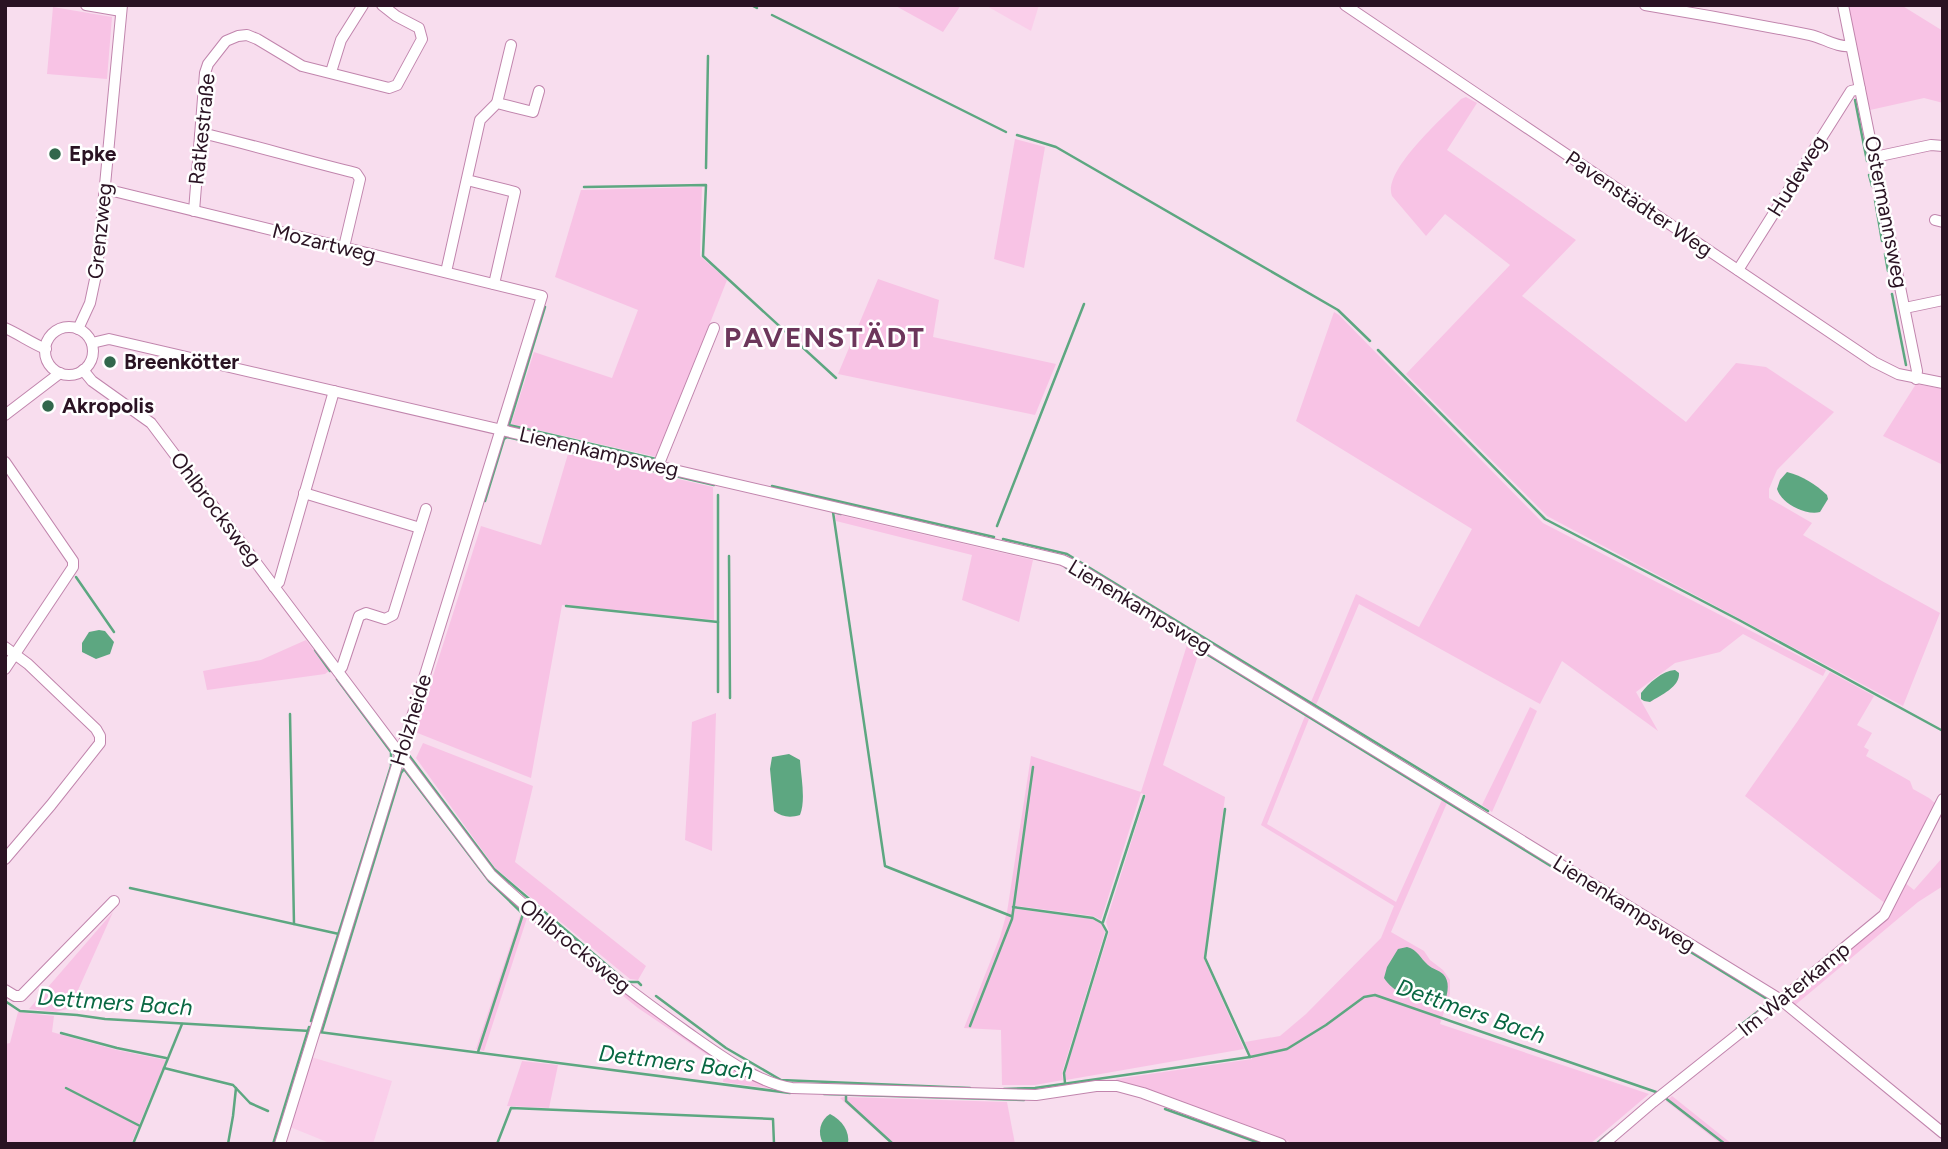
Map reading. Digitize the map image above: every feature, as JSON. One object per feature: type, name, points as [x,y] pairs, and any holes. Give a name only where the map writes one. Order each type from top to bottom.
[{"type":"street","points":[[86,5],[121,8]]},
{"type":"street","points":[[331,72],[341,40],[363,5]]},
{"type":"street","name":"Ratkestraße","points":[[194,211],[205,73],[208,64],[226,41],[238,36],[257,38],[302,66],[389,88],[397,85],[422,39],[419,28],[382,5]]},
{"type":"street","name":"Pavenstädter Weg","points":[[1345,5],[1886,370],[1916,379],[1943,383]]},
{"type":"street","points":[[1645,5],[1822,37],[1842,47],[1851,46]]},
{"type":"street","name":"Ostermannsweg","points":[[1843,5],[1905,308],[1916,379]]},
{"type":"street","name":"Grenzweg","points":[[78,329],[94,289],[121,8]]},
{"type":"street","points":[[446,272],[480,120],[497,103],[511,45]]},
{"type":"street","name":"Hudeweg","points":[[1738,271],[1851,91],[1860,89]]},
{"type":"street","points":[[497,103],[534,112],[539,91]]},
{"type":"street","points":[[200,135],[275,150],[292,158],[356,173],[360,178],[344,247]]},
{"type":"street","points":[[1874,158],[1931,145],[1943,146]]},
{"type":"street","points":[[467,180],[515,192],[495,284]]},
{"type":"street","name":"Mozartweg","points":[[105,189],[542,296]]},
{"type":"street","name":"Holzheide","points":[[280,1144],[542,296]]},
{"type":"street","points":[[1905,308],[1943,300]]},
{"type":"street","points":[[5,328],[47,344]]},
{"type":"street","points":[[65,328],[84,332],[92,343],[92,358],[83,370],[72,375],[55,369],[46,356],[47,344],[52,334],[65,328]]},
{"type":"street","points":[[659,466],[714,328]]},
{"type":"street","name":"Lienenkampsweg","points":[[92,343],[109,340],[1062,560],[1781,1000],[1943,1133]]},
{"type":"street","points":[[5,415],[55,369]]},
{"type":"street","name":"Ohlbrocksweg","points":[[83,370],[92,381],[151,423],[491,875],[627,990],[722,1056],[767,1081],[792,1088],[1036,1095],[1096,1086],[1118,1086],[1281,1144]]},
{"type":"street","points":[[274,587],[279,582],[334,391]]},
{"type":"street","points":[[5,462],[73,561],[74,567],[5,669]]},
{"type":"street","points":[[304,493],[420,528]]},
{"type":"street","points":[[338,671],[342,667],[359,616],[366,613],[385,620],[393,615],[426,509]]},
{"type":"street","points":[[5,647],[28,664],[96,729],[100,736],[100,743],[5,859]]},
{"type":"street","name":"Im Waterkamp","points":[[1604,1144],[1884,915],[1943,799]]},
{"type":"street","points":[[5,990],[15,996],[22,996],[114,901]]},
{"type":"shaded area","points":[[894,5],[961,5],[943,32]]},
{"type":"shaded area","points":[[985,5],[1039,5],[1031,31]]},
{"type":"shaded area","points":[[1848,5],[1901,5],[1943,31],[1943,103],[1924,98],[1870,110]]},
{"type":"shaded area","points":[[53,7],[112,17],[107,79],[47,74]]},
{"type":"shaded area","points":[[1466,97],[1477,103],[1447,150],[1576,240],[1522,296],[1686,422],[1736,363],[1766,367],[1834,412],[1777,470],[1769,489],[1769,498],[1812,523],[1803,535],[1940,613],[1903,706],[1547,516],[1406,374],[1510,265],[1445,214],[1426,236],[1392,196],[1391,185],[1405,159],[1429,131]]},
{"type":"shaded area","points":[[1015,139],[1045,147],[1024,268],[994,259]]},
{"type":"shaded area","points":[[702,187],[700,256],[727,280],[657,457],[511,424],[534,352],[612,378],[638,310],[555,277],[581,190]]},
{"type":"shaded area","points":[[878,279],[939,300],[933,337],[1056,364],[1035,415],[838,374]]},
{"type":"shaded area","points":[[1334,312],[1543,523],[1826,670],[1823,676],[1743,634],[1720,652],[1675,663],[1636,692],[1658,731],[1562,661],[1540,704],[1359,604],[1316,705],[1311,702],[1356,594],[1419,627],[1472,529],[1296,421]]},
{"type":"shaded area","points":[[1916,384],[1943,389],[1943,465],[1883,436]]},
{"type":"shaded area","points":[[568,454],[713,487],[714,620],[562,605],[531,778],[415,732],[481,526],[541,545]]},
{"type":"shaded area","points":[[1787,472],[1809,481],[1827,495],[1828,499],[1820,512],[1801,510],[1783,499],[1777,489]]},
{"type":"shaded area","points":[[835,514],[1033,560],[1019,622],[962,600],[972,555],[836,521]]},
{"type":"shaded area","points":[[105,631],[114,642],[110,654],[96,659],[82,652],[82,643],[89,632]]},
{"type":"shaded area","points":[[306,640],[329,671],[325,674],[207,690],[203,671],[261,660]]},
{"type":"shaded area","points":[[1187,645],[1199,652],[1163,765],[1225,797],[1204,959],[1244,1049],[1066,1080],[1065,1073],[1109,932],[1106,922],[1146,795],[1141,793],[1101,920],[1093,916],[1017,906],[1017,909],[1092,919],[1102,924],[1105,932],[1062,1073],[1063,1080],[1035,1085],[1002,1085],[1001,1030],[964,1028],[1000,937],[1007,912],[1031,756],[1141,792]]},
{"type":"shaded area","points":[[1675,670],[1679,673],[1678,678],[1669,690],[1650,702],[1641,699],[1641,693],[1652,682]]},
{"type":"shaded area","points":[[1830,672],[1874,696],[1857,725],[1872,733],[1864,747],[1869,750],[1866,756],[1910,781],[1913,789],[1936,804],[1886,904],[1745,796]]},
{"type":"shaded area","points":[[1530,707],[1537,711],[1492,812],[1482,805]]},
{"type":"shaded area","points":[[716,713],[712,851],[685,840],[692,722]]},
{"type":"shaded area","points":[[1305,716],[1309,719],[1267,824],[1396,902],[1442,800],[1447,803],[1391,932],[1424,951],[1450,980],[1450,994],[1440,1024],[1649,1094],[1590,1144],[1295,1144],[1142,1088],[1117,1082],[1116,1079],[1252,1059],[1245,1042],[1280,1036],[1306,1014],[1381,938],[1394,906],[1261,825]]},
{"type":"shaded area","points":[[423,743],[533,786],[515,862],[646,966],[638,980],[630,979],[495,868],[416,758]]},
{"type":"shaded area","points":[[789,754],[800,760],[803,795],[800,815],[789,817],[774,811],[770,769],[772,757]]},
{"type":"shaded area","points":[[1943,857],[1943,886],[1918,902],[1794,1006],[1792,997],[1888,917],[1904,882],[1914,890]]},
{"type":"shaded area","points":[[113,912],[70,1008],[56,1012],[29,1009]]},
{"type":"shaded area","points":[[521,913],[527,918],[484,1051],[476,1049]]},
{"type":"shaded area","points":[[530,913],[625,992],[772,1085],[772,1089],[723,1082],[725,1067],[638,1008],[527,918]]},
{"type":"shaded area","points":[[1407,947],[1445,977],[1448,987],[1445,1001],[1429,1002],[1411,998],[1395,989],[1384,978],[1398,949]]},
{"type":"shaded area","points":[[18,1012],[54,1016],[52,1032],[166,1060],[131,1144],[5,1144],[5,1044],[10,1043]]},
{"type":"shaded area","points":[[311,1057],[392,1081],[373,1144],[332,1144],[290,1127]]},
{"type":"shaded area","points":[[522,1061],[558,1065],[549,1108],[507,1106]]},
{"type":"shaded area","points":[[1672,1096],[1732,1144],[1721,1144],[1666,1101]]},
{"type":"shaded area","points":[[840,1098],[1007,1102],[1015,1144],[891,1144]]},
{"type":"shaded area","points":[[830,1114],[844,1126],[848,1144],[823,1143],[820,1127]]},
{"type":"waterway","points":[[751,5],[757,8]]},
{"type":"waterway","points":[[772,15],[1006,132]]},
{"type":"waterway","points":[[706,168],[708,56]]},
{"type":"waterway","points":[[1855,100],[1867,161]]},
{"type":"waterway","points":[[1017,135],[1056,147],[1338,310],[1370,341]]},
{"type":"waterway","points":[[1869,175],[1872,186]]},
{"type":"waterway","points":[[584,187],[706,185],[703,256],[836,378]]},
{"type":"waterway","points":[[1875,200],[1882,241]]},
{"type":"waterway","points":[[1885,254],[1888,271]]},
{"type":"waterway","points":[[1892,294],[1906,365]]},
{"type":"waterway","points":[[997,526],[1084,304]]},
{"type":"waterway","points":[[545,307],[509,425],[656,459]]},
{"type":"waterway","points":[[1378,350],[1545,519],[1943,731]]},
{"type":"waterway","points":[[485,501],[504,439],[507,437],[714,485]]},
{"type":"waterway","points":[[772,486],[994,537]]},
{"type":"waterway","points":[[718,495],[718,692]]},
{"type":"waterway","points":[[841,514],[833,512],[885,866],[1011,916]]},
{"type":"waterway","points":[[1003,539],[1067,554],[1488,811]]},
{"type":"waterway","points":[[729,556],[730,698]]},
{"type":"waterway","points":[[1065,567],[1767,999],[1766,1005],[1737,1028]]},
{"type":"waterway","points":[[76,577],[114,632]]},
{"type":"waterway","points":[[566,606],[718,622]]},
{"type":"waterway","points":[[315,650],[330,671]]},
{"type":"waterway","points":[[311,1021],[391,766],[391,752],[337,679]]},
{"type":"waterway","points":[[290,714],[294,924]]},
{"type":"waterway","points":[[408,754],[494,869],[622,978]]},
{"type":"waterway","points":[[970,1026],[1012,919],[1033,767]]},
{"type":"waterway","points":[[322,1031],[404,769],[489,881],[523,914],[478,1052]]},
{"type":"waterway","points":[[1103,922],[1144,796]]},
{"type":"waterway","points":[[1225,809],[1205,958],[1250,1057]]},
{"type":"waterway","points":[[130,888],[339,934]]},
{"type":"waterway","points":[[1013,907],[1093,918],[1102,923],[1107,932],[1064,1073],[1065,1083]]},
{"type":"waterway","points":[[627,982],[638,982],[641,985]]},
{"type":"waterway","name":"Dettmers Bach","points":[[1004,1089],[1035,1088],[1250,1057],[1287,1049],[1364,997],[1375,995],[1659,1093]]},
{"type":"waterway","points":[[656,996],[726,1048],[781,1080],[970,1088]]},
{"type":"waterway","name":"Dettmers Bach","points":[[5,1001],[20,1011],[105,1019],[310,1031]]},
{"type":"waterway","points":[[133,1144],[182,1024]]},
{"type":"waterway","points":[[273,1144],[309,1027]]},
{"type":"waterway","name":"Dettmers Bach","points":[[319,1032],[790,1093]]},
{"type":"waterway","points":[[61,1033],[166,1058]]},
{"type":"waterway","points":[[164,1068],[233,1085],[250,1103],[268,1111]]},
{"type":"waterway","points":[[66,1088],[140,1126]]},
{"type":"waterway","points":[[228,1144],[236,1088]]},
{"type":"waterway","name":"Dettmers Bach","points":[[824,1094],[1024,1100]]},
{"type":"waterway","points":[[846,1095],[846,1101],[893,1144]]},
{"type":"waterway","name":"Dettmers Bach","points":[[1664,1097],[1725,1144]]},
{"type":"waterway","points":[[497,1144],[511,1108],[773,1119],[774,1144]]},
{"type":"waterway","points":[[1165,1109],[1262,1144]]},
{"type":"waterway","points":[[1596,1144],[1613,1130]]},
{"type":"place","name":"Epke","points":[[55,154]]},
{"type":"place","name":"Breenkötter","points":[[110,362]]},
{"type":"place","name":"Akropolis","points":[[48,406]]},
{"type":"district","name":"PAVENSTÄDT","points":[[825,337]]}]
